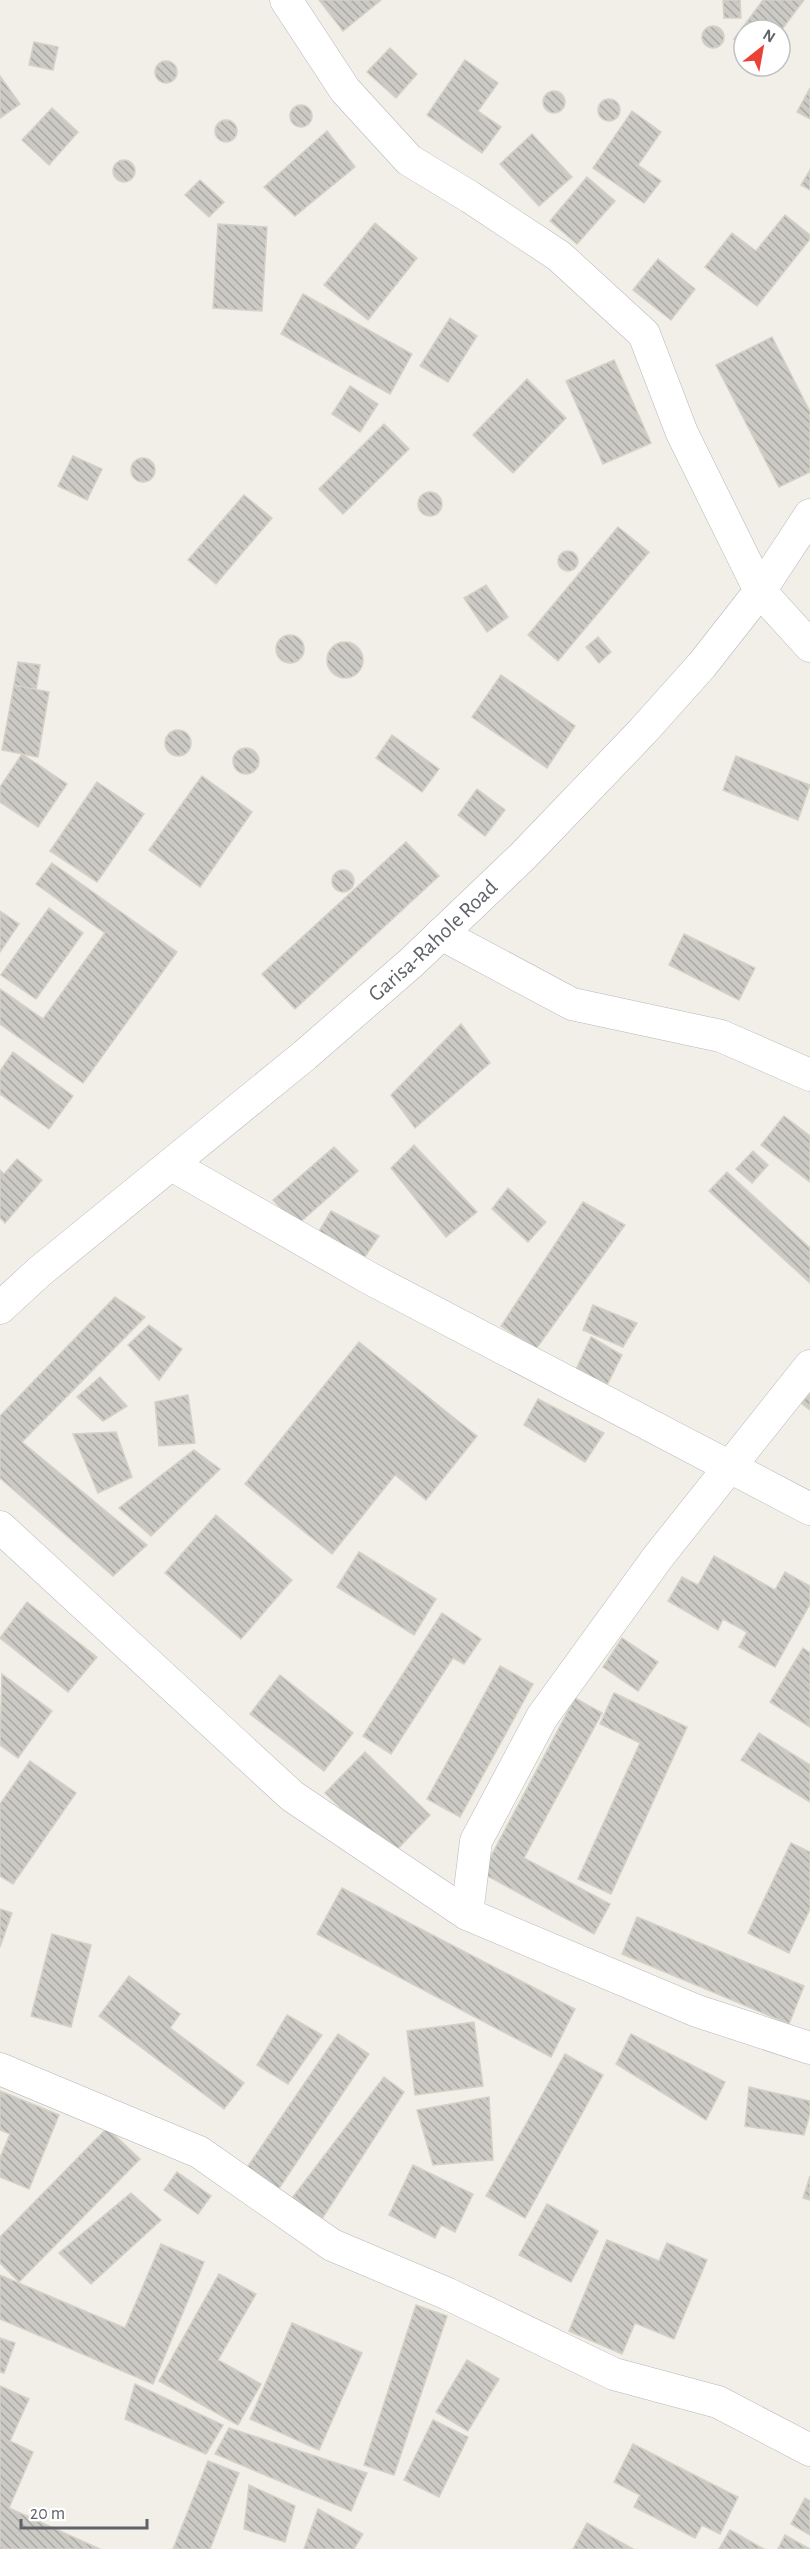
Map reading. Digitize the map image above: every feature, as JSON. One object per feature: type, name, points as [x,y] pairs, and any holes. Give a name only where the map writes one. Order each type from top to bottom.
[{"type":"street","points":[[286,0],[345,90],[410,160],[470,196],[559,256],[644,334],[682,433],[760,591],[810,646]]},
{"type":"street","name":"Garisa-Rahole Road","points":[[0,1308],[39,1272],[314,1047],[441,934],[523,856],[642,732],[702,665],[760,591],[810,515]]},
{"type":"street","points":[[441,934],[572,1004],[721,1036],[810,1075]]},
{"type":"street","points":[[172,1165],[369,1278],[810,1509]]},
{"type":"street","points":[[467,1914],[476,1841],[542,1717],[658,1557],[810,1366]]},
{"type":"street","points":[[0,1527],[292,1797],[467,1914],[697,2012],[810,2048]]},
{"type":"street","points":[[0,2069],[200,2152],[332,2245],[448,2294],[614,2374],[718,2402],[810,2450]]},
{"type":"building","points":[[319,0],[381,0],[343,31]]},
{"type":"building","points":[[723,0],[740,0],[741,18],[724,18]]},
{"type":"building","points":[[763,0],[804,0],[790,18],[750,18]]},
{"type":"building","points":[[713,26],[721,29],[724,37],[721,45],[713,48],[705,45],[702,37],[705,29]]},
{"type":"building","points":[[34,42],[58,47],[53,70],[29,65]]},
{"type":"building","points":[[390,48],[417,74],[396,98],[367,72]]},
{"type":"building","points":[[465,60],[498,83],[478,111],[501,127],[482,153],[427,115]]},
{"type":"building","points":[[166,61],[174,64],[177,72],[174,80],[166,83],[158,80],[155,72],[158,64]]},
{"type":"building","points":[[0,76],[20,104],[0,118]]},
{"type":"building","points":[[810,88],[810,119],[797,112]]},
{"type":"building","points":[[554,91],[562,94],[565,102],[562,110],[554,113],[546,110],[543,102],[546,94]]},
{"type":"building","points":[[609,99],[617,102],[620,110],[617,118],[609,121],[601,118],[598,110],[601,102]]},
{"type":"building","points":[[301,105],[309,108],[312,116],[309,124],[301,127],[293,124],[290,116],[293,108]]},
{"type":"building","points":[[52,108],[78,132],[49,165],[22,140]]},
{"type":"building","points":[[632,111],[661,132],[638,165],[661,181],[644,203],[593,168]]},
{"type":"building","points":[[226,120],[234,123],[237,131],[234,139],[226,142],[218,139],[215,131],[218,123]]},
{"type":"building","points":[[327,131],[355,167],[295,216],[264,187]]},
{"type":"building","points":[[532,134],[572,177],[539,206],[500,164]]},
{"type":"building","points":[[124,160],[132,163],[135,171],[132,179],[124,182],[116,179],[113,171],[116,163]]},
{"type":"building","points":[[810,170],[810,190],[801,185]]},
{"type":"building","points":[[587,177],[615,201],[577,244],[550,221]]},
{"type":"building","points":[[200,180],[224,202],[209,217],[185,195]]},
{"type":"building","points":[[785,215],[810,235],[810,239],[757,306],[705,267],[732,233],[756,251]]},
{"type":"building","points":[[375,223],[417,258],[368,320],[324,285]]},
{"type":"building","points":[[218,224],[267,227],[262,311],[213,308]]},
{"type":"building","points":[[658,259],[695,289],[671,320],[633,290]]},
{"type":"building","points":[[303,294],[412,354],[390,394],[281,334]]},
{"type":"building","points":[[450,318],[477,336],[448,382],[420,366]]},
{"type":"building","points":[[772,337],[810,412],[810,472],[779,487],[716,365]]},
{"type":"building","points":[[614,360],[651,443],[603,464],[566,381]]},
{"type":"building","points":[[527,379],[566,418],[513,473],[473,435]]},
{"type":"building","points":[[350,386],[378,404],[360,432],[332,414]]},
{"type":"building","points":[[384,424],[409,449],[343,514],[319,489]]},
{"type":"building","points":[[73,456],[102,469],[87,500],[58,486]]},
{"type":"building","points":[[143,458],[152,461],[155,470],[152,479],[143,482],[134,479],[131,470],[134,461]]},
{"type":"building","points":[[430,492],[439,495],[442,504],[439,513],[430,516],[421,513],[418,504],[421,495]]},
{"type":"building","points":[[244,495],[272,518],[216,584],[188,560]]},
{"type":"building","points":[[618,527],[649,552],[558,661],[528,635]]},
{"type":"building","points":[[568,551],[575,554],[578,561],[575,568],[568,571],[561,568],[558,561],[561,554]]},
{"type":"building","points":[[486,585],[508,617],[487,632],[464,598]]},
{"type":"building","points":[[290,635],[300,639],[304,649],[300,659],[290,663],[280,659],[276,649],[280,639]]},
{"type":"building","points":[[598,637],[611,652],[599,663],[586,647]]},
{"type":"building","points":[[345,642],[357,648],[363,660],[357,672],[345,678],[333,672],[327,660],[333,648]]},
{"type":"building","points":[[18,662],[40,665],[36,690],[14,685]]},
{"type":"building","points":[[501,675],[575,726],[547,768],[472,717]]},
{"type":"building","points":[[14,685],[49,692],[38,757],[2,750]]},
{"type":"building","points":[[178,730],[187,734],[191,743],[187,752],[178,756],[169,752],[165,743],[169,734]]},
{"type":"building","points":[[392,735],[439,769],[422,792],[376,758]]},
{"type":"building","points":[[246,748],[255,752],[259,761],[255,770],[246,774],[237,770],[233,761],[237,752]]},
{"type":"building","points":[[22,754],[67,784],[38,827],[0,802],[0,787]]},
{"type":"building","points":[[736,756],[810,785],[798,820],[723,790]]},
{"type":"building","points":[[202,776],[252,812],[200,887],[149,850]]},
{"type":"building","points":[[97,782],[144,814],[97,882],[50,851]]},
{"type":"building","points":[[477,789],[505,810],[485,836],[458,815]]},
{"type":"building","points":[[406,842],[439,876],[295,1009],[262,974]]},
{"type":"building","points":[[52,863],[177,952],[83,1083],[0,1024],[0,989],[43,1019],[105,933],[36,884]]},
{"type":"building","points":[[343,870],[351,873],[354,881],[351,889],[343,892],[335,889],[332,881],[335,873]]},
{"type":"building","points":[[49,908],[83,933],[36,999],[1,975]]},
{"type":"building","points":[[0,911],[19,924],[0,952]]},
{"type":"building","points":[[684,934],[755,968],[739,1000],[669,965]]},
{"type":"building","points":[[461,1024],[490,1063],[415,1128],[391,1095]]},
{"type":"building","points":[[13,1052],[73,1096],[49,1129],[0,1094],[0,1071]]},
{"type":"building","points":[[784,1116],[810,1136],[810,1182],[761,1145]]},
{"type":"building","points":[[414,1145],[477,1212],[446,1237],[391,1168]]},
{"type":"building","points":[[334,1147],[358,1171],[297,1225],[273,1200]]},
{"type":"building","points":[[753,1151],[768,1165],[752,1183],[736,1169]]},
{"type":"building","points":[[17,1159],[42,1180],[5,1223],[0,1218],[0,1170],[4,1174]]},
{"type":"building","points":[[727,1172],[810,1248],[810,1283],[709,1191]]},
{"type":"building","points":[[508,1188],[546,1222],[528,1242],[492,1209]]},
{"type":"building","points":[[583,1202],[625,1225],[536,1349],[501,1326]]},
{"type":"building","points":[[331,1211],[379,1236],[364,1258],[318,1233]]},
{"type":"building","points":[[115,1297],[145,1317],[22,1442],[147,1545],[113,1576],[0,1478],[0,1416]]},
{"type":"building","points":[[593,1305],[637,1323],[623,1347],[583,1330]]},
{"type":"building","points":[[149,1325],[182,1349],[159,1380],[128,1345]]},
{"type":"building","points":[[591,1337],[622,1355],[605,1389],[575,1372]]},
{"type":"building","points":[[359,1342],[477,1436],[426,1500],[395,1475],[332,1554],[245,1484]]},
{"type":"building","points":[[100,1377],[127,1406],[103,1421],[77,1397]]},
{"type":"building","points":[[810,1394],[810,1410],[801,1403]]},
{"type":"building","points":[[188,1395],[195,1443],[159,1446],[155,1402]]},
{"type":"building","points":[[538,1399],[604,1433],[585,1462],[524,1425]]},
{"type":"building","points":[[116,1432],[132,1477],[98,1493],[73,1434]]},
{"type":"building","points":[[194,1450],[220,1469],[151,1536],[119,1508]]},
{"type":"building","points":[[216,1515],[292,1580],[241,1639],[165,1573]]},
{"type":"building","points":[[359,1552],[436,1599],[414,1635],[337,1587]]},
{"type":"building","points":[[714,1556],[775,1590],[785,1572],[810,1586],[810,1604],[775,1667],[739,1647],[747,1632],[723,1619],[718,1630],[668,1601],[682,1577],[698,1585]]},
{"type":"building","points":[[27,1602],[97,1657],[68,1692],[0,1638]]},
{"type":"building","points":[[442,1613],[481,1639],[464,1664],[453,1658],[391,1754],[363,1736]]},
{"type":"building","points":[[622,1638],[658,1662],[638,1691],[603,1667]]},
{"type":"building","points":[[803,1648],[810,1653],[810,1727],[770,1702]]},
{"type":"building","points":[[500,1666],[533,1684],[460,1817],[427,1799]]},
{"type":"building","points":[[2,1674],[52,1711],[18,1758],[0,1745]]},
{"type":"building","points":[[280,1675],[353,1733],[324,1771],[250,1714]]},
{"type":"building","points":[[614,1693],[687,1727],[611,1894],[578,1879],[640,1743],[600,1724]]},
{"type":"building","points":[[575,1698],[602,1713],[524,1858],[610,1904],[594,1934],[482,1873]]},
{"type":"building","points":[[759,1733],[810,1765],[810,1802],[741,1760]]},
{"type":"building","points":[[365,1752],[430,1815],[391,1856],[325,1793]]},
{"type":"building","points":[[30,1761],[76,1793],[13,1884],[0,1876],[0,1804]]},
{"type":"building","points":[[791,1843],[810,1852],[810,1909],[789,1953],[748,1933]]},
{"type":"building","points":[[342,1888],[575,2009],[551,2057],[317,1934]]},
{"type":"building","points":[[0,1909],[12,1913],[0,1947]]},
{"type":"building","points":[[637,1917],[804,1986],[789,2024],[622,1954]]},
{"type":"building","points":[[52,1934],[91,1945],[71,2027],[31,2016]]},
{"type":"building","points":[[129,1976],[180,2014],[170,2028],[244,2083],[224,2109],[99,2016]]},
{"type":"building","points":[[287,2015],[322,2035],[288,2084],[257,2065]]},
{"type":"building","points":[[474,2022],[483,2086],[415,2095],[407,2031]]},
{"type":"building","points":[[338,2034],[369,2054],[274,2196],[242,2175]]},
{"type":"building","points":[[631,2034],[725,2082],[706,2120],[616,2064]]},
{"type":"building","points":[[565,2054],[603,2075],[525,2218],[486,2196]]},
{"type":"building","points":[[384,2077],[404,2092],[318,2225],[286,2206]]},
{"type":"building","points":[[749,2087],[810,2101],[810,2113],[804,2135],[745,2126]]},
{"type":"building","points":[[0,2091],[59,2115],[29,2189],[0,2177],[0,2158],[10,2134],[0,2130]]},
{"type":"building","points":[[489,2097],[493,2160],[433,2165],[417,2110]]},
{"type":"building","points":[[107,2128],[140,2159],[19,2282],[0,2263],[0,2237]]},
{"type":"building","points":[[413,2165],[473,2194],[455,2232],[441,2225],[435,2238],[389,2215]]},
{"type":"building","points":[[177,2172],[211,2196],[198,2214],[164,2190]]},
{"type":"building","points":[[810,2176],[810,2200],[803,2198]]},
{"type":"building","points":[[131,2193],[161,2220],[91,2284],[59,2253]]},
{"type":"building","points":[[547,2204],[598,2231],[571,2282],[519,2255]]},
{"type":"building","points":[[607,2240],[659,2261],[667,2243],[707,2260],[674,2339],[635,2323],[622,2354],[569,2331]]},
{"type":"building","points":[[161,2244],[204,2262],[153,2384],[0,2319],[0,2275],[125,2328]]},
{"type":"building","points":[[219,2274],[256,2294],[218,2360],[261,2384],[238,2425],[159,2381]]},
{"type":"building","points":[[416,2305],[447,2316],[394,2475],[364,2465]]},
{"type":"building","points":[[292,2323],[362,2353],[319,2450],[250,2419]]},
{"type":"building","points":[[0,2338],[15,2343],[4,2373],[0,2372]]},
{"type":"building","points":[[467,2360],[499,2379],[468,2431],[436,2412]]},
{"type":"building","points":[[135,2384],[223,2425],[206,2454],[125,2419]]},
{"type":"building","points":[[0,2386],[29,2399],[10,2441],[33,2452],[9,2508],[100,2549],[0,2549]]},
{"type":"building","points":[[433,2420],[468,2437],[439,2497],[404,2480]]},
{"type":"building","points":[[229,2428],[367,2473],[351,2511],[215,2454]]},
{"type":"building","points":[[633,2444],[738,2497],[720,2534],[702,2525],[695,2538],[634,2507],[640,2495],[614,2482]]},
{"type":"building","points":[[208,2461],[239,2473],[210,2549],[173,2549]]},
{"type":"building","points":[[249,2485],[295,2506],[285,2542],[244,2529]]},
{"type":"building","points":[[805,2498],[810,2501],[810,2535],[791,2524]]},
{"type":"building","points":[[318,2509],[363,2534],[354,2549],[304,2549]]},
{"type":"building","points":[[587,2523],[633,2549],[573,2549]]},
{"type":"building","points":[[730,2530],[764,2549],[719,2549]]},
{"type":"building","points":[[785,2535],[810,2549],[778,2549]]}]
